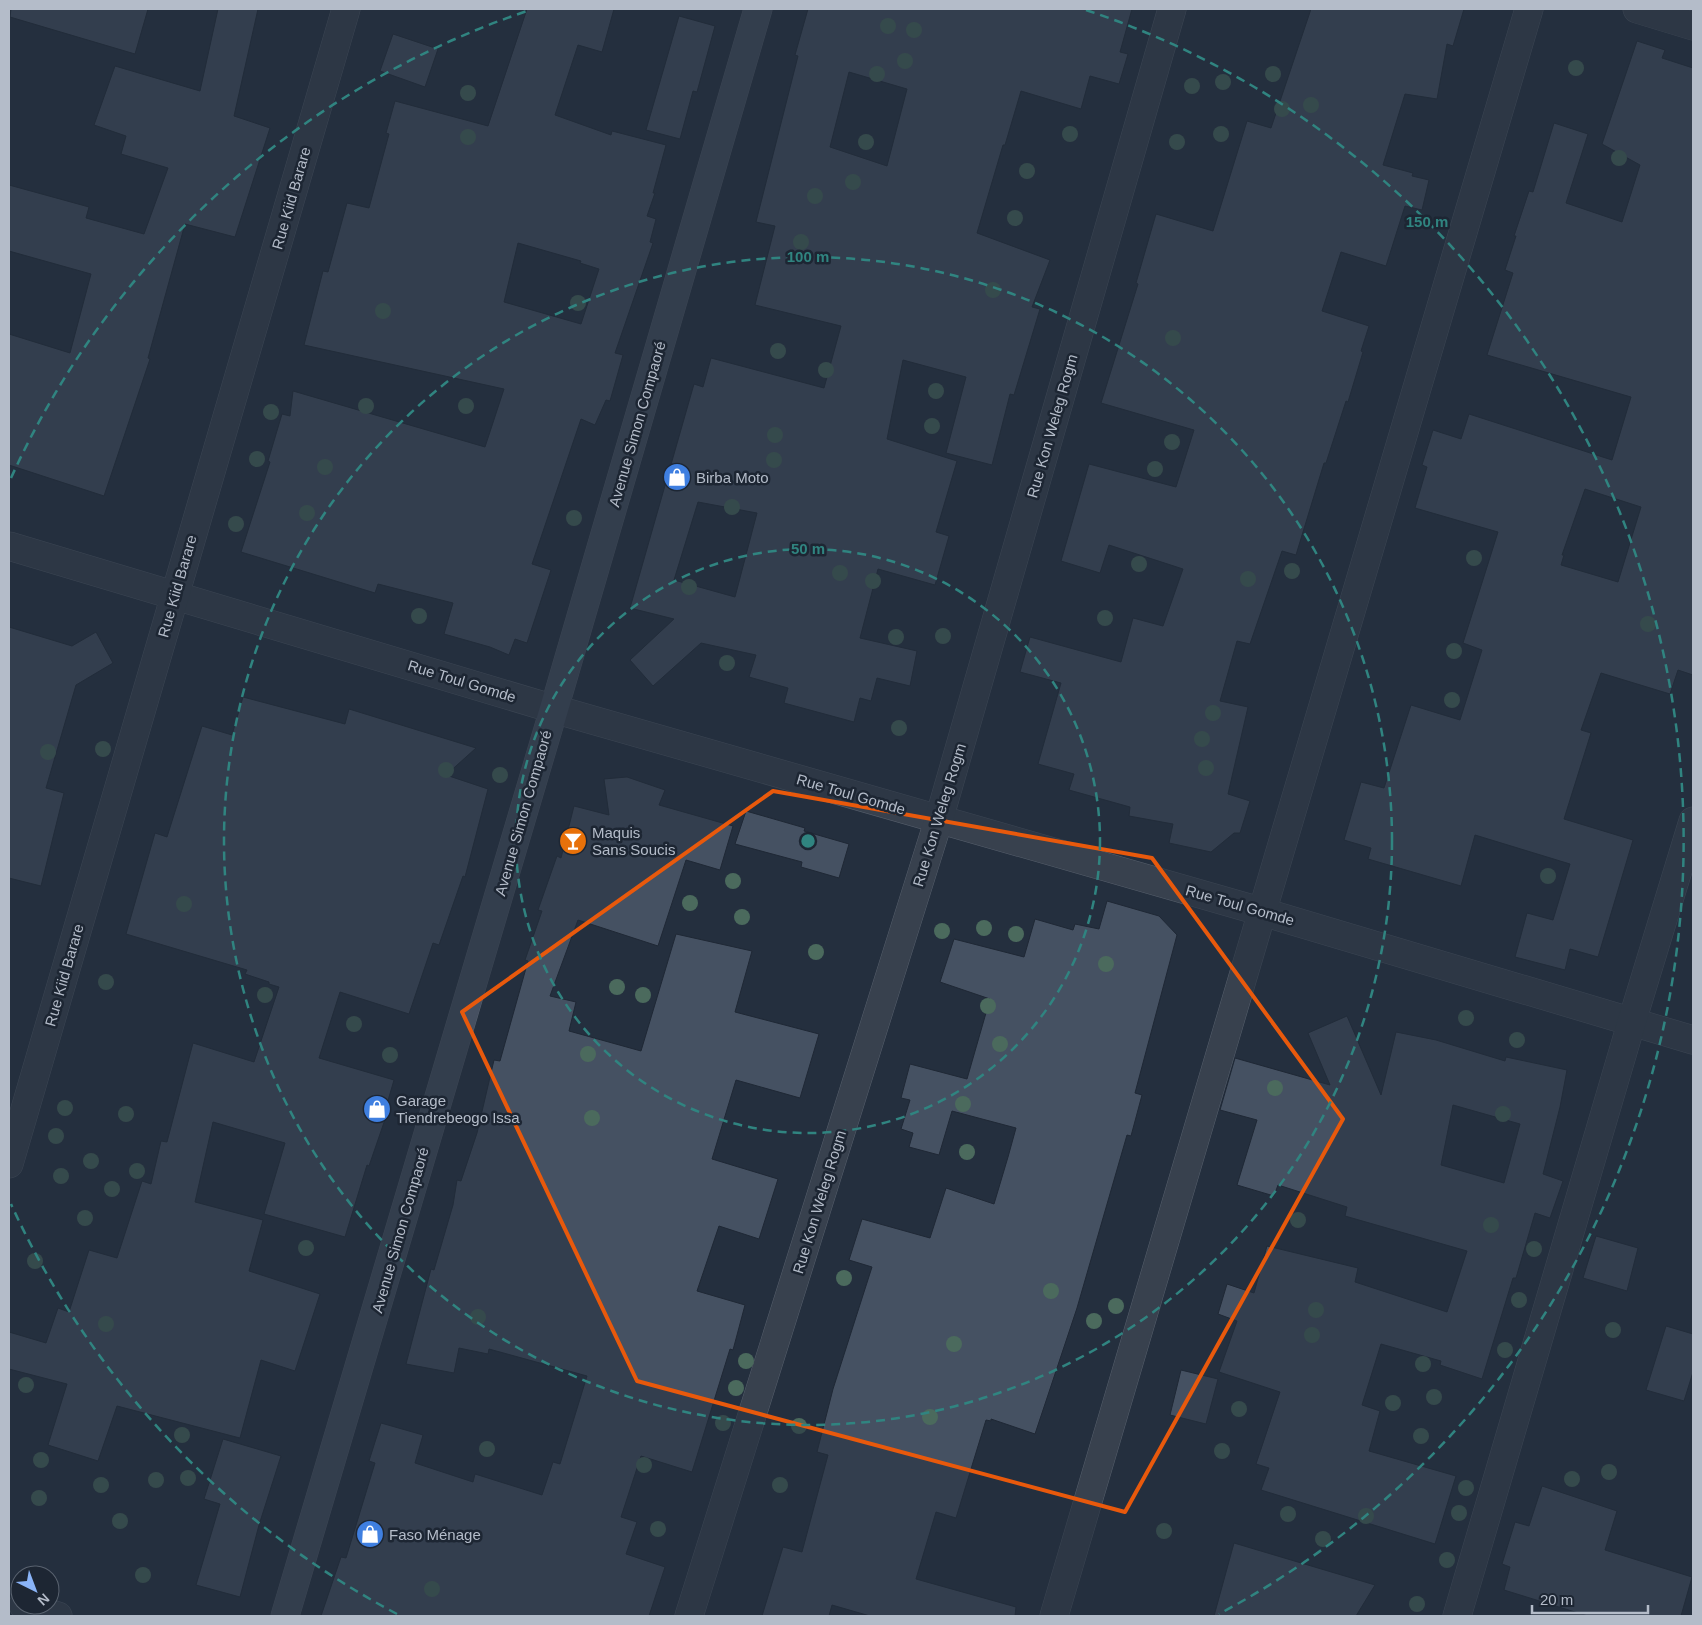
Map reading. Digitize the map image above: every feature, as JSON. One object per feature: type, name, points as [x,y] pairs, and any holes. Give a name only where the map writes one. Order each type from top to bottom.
[{"type":"street","name":"Rue Kiid Barare","points":[[9,1164],[346,9]]},
{"type":"street","name":"Avenue Simon Compaoré","points":[[285,1616],[554,709],[758,9]]},
{"type":"street","name":"Rue Kon Weleg Rogm","points":[[689,1616],[939,819],[1172,9]]},
{"type":"street","points":[[1054,1616],[1529,9]]},
{"type":"street","points":[[1636,9],[1693,26]]},
{"type":"street","name":"Rue Toul Gomde","points":[[9,546],[175,594],[554,709],[1263,912],[1693,1040]]},
{"type":"street","points":[[1457,1616],[1632,1021],[1693,821]]},
{"type":"highlighted area","points":[[773,791],[1152,858],[1343,1119],[1125,1512],[637,1381],[462,1012]]},
{"type":"building","points":[[11,9],[148,9],[135,54],[10,17]]},
{"type":"building","points":[[218,9],[258,9],[234,116],[270,128],[235,237],[185,224],[148,358],[150,359],[104,496],[9,465],[9,334],[70,353],[91,274],[9,251],[9,185],[89,207],[86,218],[144,234],[168,168],[121,154],[126,136],[94,125],[115,66],[200,91]]},
{"type":"building","points":[[527,9],[614,9],[602,52],[578,45],[555,115],[611,135],[612,131],[666,145],[653,193],[655,193],[647,216],[656,219],[650,242],[653,243],[615,353],[623,355],[610,401],[606,400],[595,425],[581,419],[532,564],[551,570],[527,643],[515,639],[509,655],[490,647],[444,634],[453,603],[378,584],[375,593],[241,552],[270,462],[268,461],[282,414],[290,416],[293,391],[485,447],[504,389],[304,345],[323,271],[328,272],[347,203],[369,208],[389,134],[386,133],[395,101],[488,126]],"holes":[[[518,243],[581,261],[580,263],[599,269],[581,324],[504,302]]]},
{"type":"building","points":[[808,9],[1132,9],[1120,52],[1128,54],[1119,84],[1090,76],[1081,109],[1021,91],[1005,145],[1003,145],[977,233],[1050,260],[1032,307],[1040,309],[1014,395],[1010,394],[992,465],[946,453],[966,377],[903,360],[887,439],[957,461],[936,532],[949,536],[935,585],[878,569],[860,638],[917,651],[910,686],[877,678],[871,701],[860,698],[854,722],[784,703],[788,688],[749,677],[756,655],[701,643],[653,686],[630,660],[674,619],[630,608],[694,384],[703,387],[711,358],[824,388],[841,326],[755,305],[775,226],[756,222],[798,56],[795,55]],"holes":[[[849,72],[907,89],[887,166],[830,147]],[[698,502],[757,513],[735,597],[674,580]]]},
{"type":"building","points":[[1311,9],[1464,9],[1453,46],[1447,44],[1437,99],[1405,94],[1383,165],[1413,173],[1412,176],[1429,180],[1422,210],[1405,206],[1386,266],[1341,252],[1322,311],[1369,326],[1348,402],[1346,401],[1326,463],[1324,463],[1296,555],[1282,551],[1250,644],[1237,641],[1220,701],[1248,707],[1228,794],[1250,801],[1240,833],[1234,833],[1211,852],[1169,843],[1173,824],[1129,816],[1130,807],[1069,790],[1074,774],[1038,764],[1061,683],[1020,672],[1030,637],[1121,662],[1133,618],[1163,626],[1183,569],[1109,545],[1100,573],[1061,561],[1089,464],[1176,487],[1194,430],[1101,403],[1138,284],[1136,283],[1156,214],[1213,231],[1247,121],[1271,128]]},
{"type":"building","points":[[679,16],[715,26],[697,92],[693,91],[680,139],[646,130]]},
{"type":"building","points":[[393,34],[438,49],[425,87],[380,71]]},
{"type":"building","points":[[1637,41],[1665,50],[1662,58],[1693,68],[1693,675],[1678,670],[1670,694],[1601,673],[1581,730],[1591,733],[1564,819],[1633,840],[1598,957],[1570,949],[1565,970],[1515,957],[1527,913],[1553,920],[1570,864],[1475,835],[1461,886],[1368,859],[1371,848],[1344,840],[1361,782],[1384,788],[1411,705],[1460,720],[1482,650],[1463,643],[1498,532],[1415,508],[1427,467],[1422,465],[1433,430],[1461,439],[1469,414],[1612,460],[1631,397],[1487,355],[1513,273],[1505,270],[1516,236],[1514,236],[1529,191],[1533,192],[1554,123],[1588,134],[1566,203],[1622,222],[1640,165],[1602,144]],"holes":[[[1585,489],[1641,507],[1618,582],[1561,565],[1564,555],[1562,555]]]},
{"type":"building","points":[[9,627],[72,646],[96,632],[113,663],[76,685],[46,788],[64,793],[41,886],[9,878]]},
{"type":"building","points":[[243,697],[345,724],[349,709],[476,748],[446,775],[488,789],[465,877],[463,876],[439,945],[433,943],[409,1014],[340,992],[319,1058],[394,1080],[387,1104],[390,1105],[369,1166],[367,1165],[345,1237],[264,1214],[285,1143],[213,1122],[195,1202],[263,1220],[249,1271],[320,1294],[295,1371],[261,1360],[240,1438],[117,1406],[98,1461],[48,1445],[67,1384],[9,1369],[9,1332],[46,1343],[58,1308],[69,1312],[89,1250],[117,1258],[142,1181],[151,1184],[161,1141],[167,1142],[193,1043],[254,1062],[279,987],[245,974],[247,970],[126,934],[155,833],[167,837],[202,726],[232,735]]},
{"type":"building","points":[[627,777],[665,790],[659,805],[733,826],[720,870],[686,860],[658,946],[578,920],[550,996],[576,1002],[569,1031],[641,1051],[676,934],[752,951],[735,1012],[819,1034],[800,1098],[736,1080],[712,1159],[778,1179],[759,1239],[719,1226],[697,1291],[745,1305],[733,1350],[730,1349],[692,1472],[641,1456],[621,1517],[637,1522],[626,1554],[665,1567],[649,1616],[321,1616],[341,1557],[346,1558],[375,1463],[369,1461],[381,1423],[423,1435],[415,1463],[473,1482],[475,1474],[542,1495],[553,1462],[560,1464],[587,1376],[489,1349],[488,1354],[459,1348],[454,1373],[406,1364],[431,1269],[434,1270],[453,1205],[457,1180],[461,1181],[477,1133],[494,1060],[500,1061],[528,961],[525,960],[542,911],[538,910],[557,856],[561,858],[574,806],[609,815],[604,779]]},
{"type":"building","points":[[746,811],[805,828],[804,831],[849,844],[839,878],[801,867],[802,862],[735,844]]},
{"type":"building","points":[[1107,901],[1159,916],[1177,935],[1135,1093],[1142,1095],[1131,1136],[1127,1135],[1077,1308],[1035,1434],[991,1419],[991,1421],[986,1420],[956,1518],[936,1512],[916,1579],[1016,1607],[1015,1616],[870,1616],[832,1605],[829,1616],[762,1616],[783,1547],[802,1552],[828,1455],[817,1452],[833,1389],[872,1267],[849,1260],[862,1219],[930,1238],[946,1188],[994,1204],[1008,1157],[1016,1128],[952,1111],[939,1155],[909,1147],[913,1133],[901,1129],[910,1100],[901,1098],[910,1064],[967,1079],[990,999],[940,982],[954,939],[1024,957],[1035,919],[1073,930],[1075,924],[1099,929]]},
{"type":"building","points":[[1347,1016],[1381,1095],[1396,1032],[1436,1040],[1505,1061],[1506,1057],[1567,1070],[1543,1174],[1563,1181],[1550,1218],[1535,1213],[1516,1278],[1513,1278],[1482,1379],[1440,1365],[1441,1361],[1381,1344],[1362,1405],[1380,1411],[1369,1451],[1456,1476],[1435,1544],[1261,1490],[1269,1468],[1256,1464],[1280,1392],[1219,1372],[1237,1321],[1218,1314],[1227,1284],[1254,1293],[1267,1246],[1358,1268],[1355,1282],[1447,1312],[1467,1251],[1345,1216],[1347,1207],[1278,1185],[1274,1196],[1237,1185],[1257,1120],[1220,1110],[1235,1058],[1330,1085],[1308,1033]],"holes":[[[1453,1105],[1520,1124],[1504,1183],[1441,1165]]]},
{"type":"building","points":[[1596,1236],[1638,1248],[1627,1291],[1583,1278]]},
{"type":"building","points":[[1666,1326],[1693,1334],[1693,1372],[1684,1401],[1646,1390]]},
{"type":"building","points":[[1181,1370],[1218,1379],[1206,1424],[1170,1415]]},
{"type":"building","points":[[223,1439],[281,1456],[259,1525],[240,1597],[196,1585],[220,1504],[204,1499]]},
{"type":"building","points":[[1542,1486],[1617,1511],[1605,1550],[1692,1577],[1681,1616],[1588,1616],[1504,1590],[1510,1567],[1502,1564],[1515,1522],[1529,1526]]},
{"type":"building","points":[[1234,1543],[1375,1585],[1356,1616],[1214,1616]]},
{"type":"place","name":"Birba Moto","points":[[677,477]]},
{"type":"place","name":"Maquis Sans Soucis","points":[[573,841]]},
{"type":"place","name":"Garage Tiendrebeogo Issa","points":[[377,1109]]},
{"type":"place","name":"Faso Ménage","points":[[370,1534]]}]
